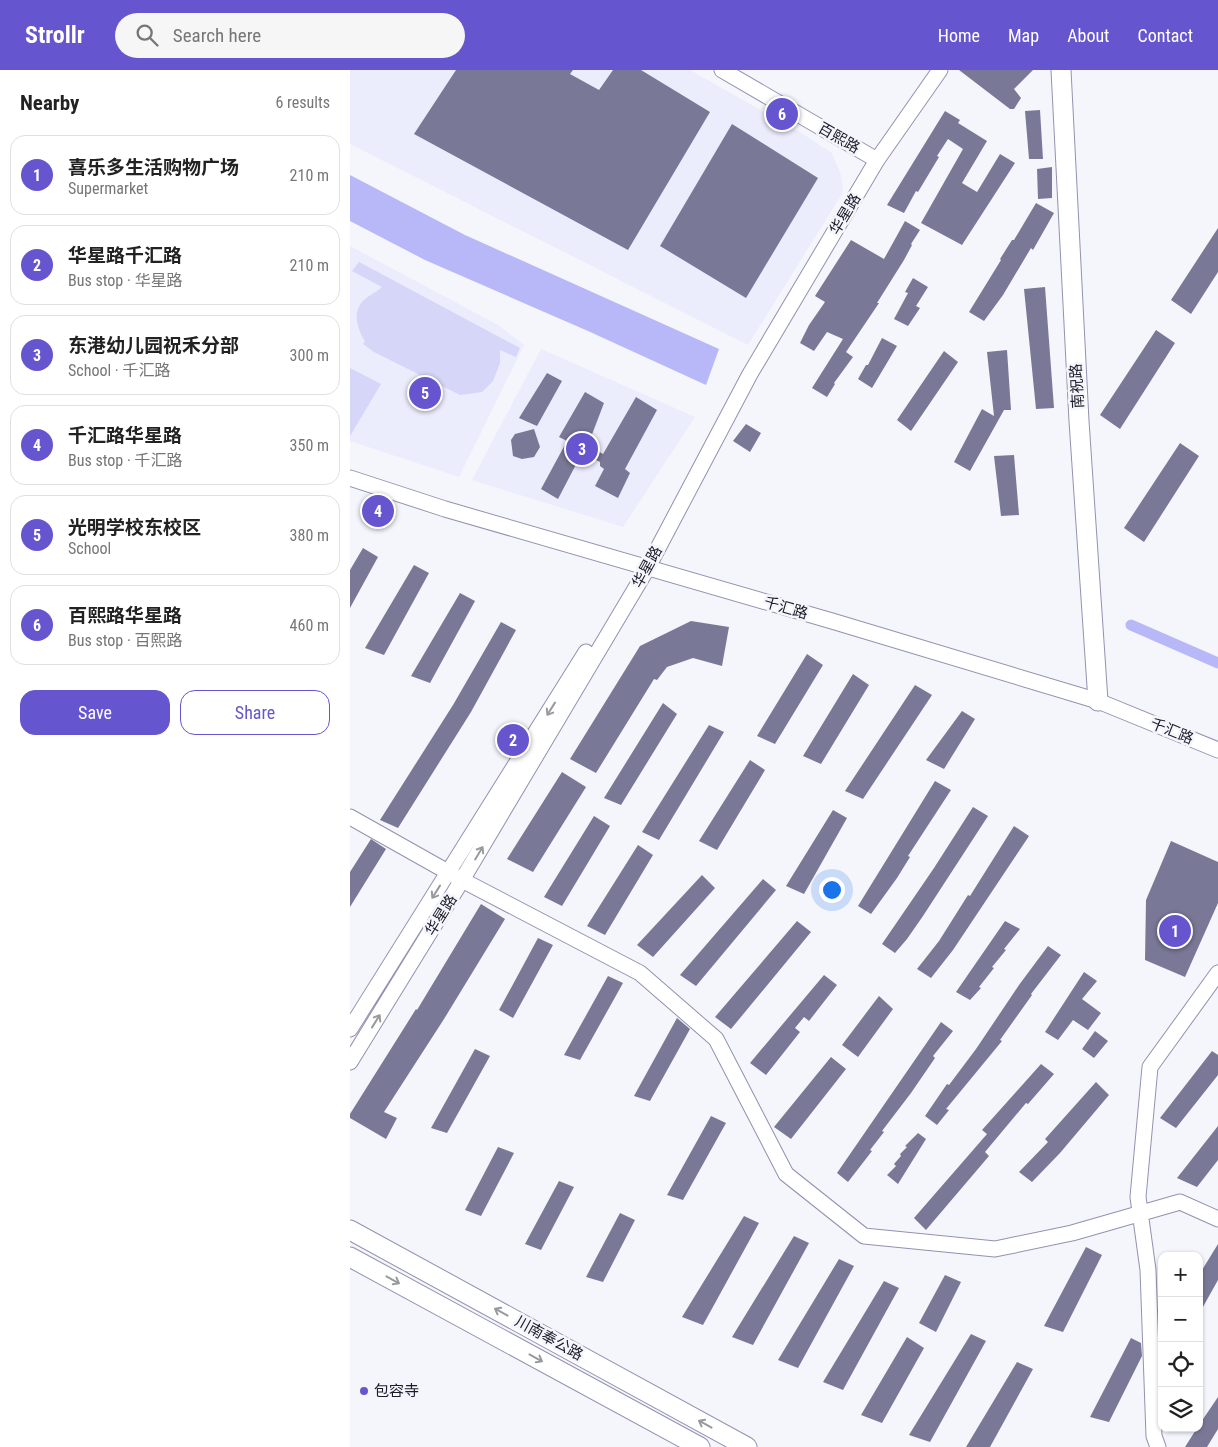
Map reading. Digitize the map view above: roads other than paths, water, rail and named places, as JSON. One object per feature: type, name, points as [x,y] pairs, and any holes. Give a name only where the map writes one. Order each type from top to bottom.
[{"type":"main road","name":"南祝路","points":[[1061,70],[1079,421],[1098,701]]},
{"type":"main road","name":"川南奉公路","points":[[350,1230],[747,1447]]},
{"type":"main road","name":"川南奉公路","points":[[350,1257],[700,1447]]},
{"type":"street","name":"华星路","points":[[350,1062],[462,880],[647,569],[750,374],[878,160],[940,70]]},
{"type":"street","name":"百熙路","points":[[730,72],[878,160]]},
{"type":"street","name":"千汇路","points":[[350,478],[445,510],[832,621],[1098,701],[1218,750]]},
{"type":"street","points":[[350,1029],[621,596],[647,569]]},
{"type":"street","points":[[350,816],[462,880],[640,973],[716,1039],[786,1174],[864,1236],[994,1249],[1072,1233],[1180,1202],[1218,1219]]},
{"type":"street","points":[[1158,1447],[1154,1436],[1148,1270],[1138,1197],[1150,1067],[1218,973]]},
{"type":"water","points":[[350,175],[465,235],[719,349],[706,385],[425,260],[350,221]]},
{"type":"waterway","points":[[1131,625],[1218,663]]},
{"type":"place","name":"百熙路华星路","points":[[782,114]]},
{"type":"place","name":"光明学校东校区","points":[[425,393]]},
{"type":"place","name":"东港幼儿园祝禾分部","points":[[582,449]]},
{"type":"place","name":"千汇路华星路","points":[[378,511]]},
{"type":"place","name":"华星路千汇路","points":[[513,740]]},
{"type":"place","name":"喜乐多生活购物广场","points":[[1175,931]]},
{"type":"place","name":"包容寺","points":[[364,1391]]}]
